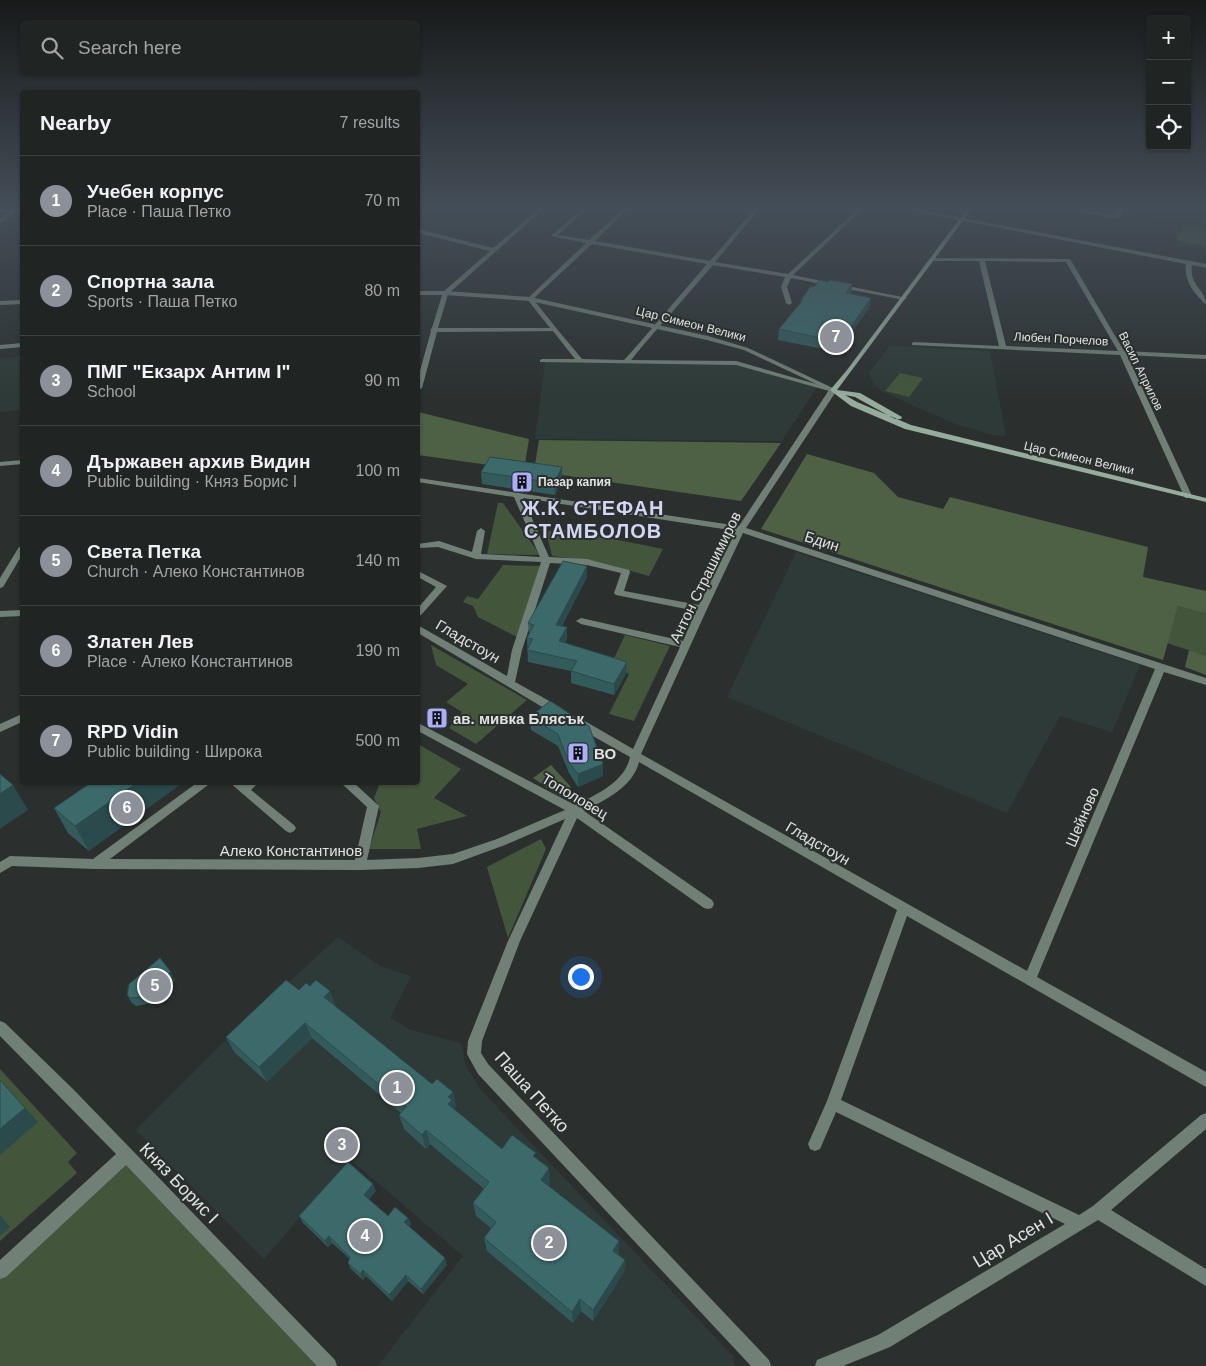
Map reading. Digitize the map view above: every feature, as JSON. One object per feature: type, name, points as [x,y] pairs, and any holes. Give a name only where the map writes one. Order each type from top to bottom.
[{"type":"main road","name":"Антон Страшимиров","points":[[833,390],[926,270]]},
{"type":"main road","name":"Цар Симеон Велики","points":[[833,390],[854,404],[881,417],[947,438],[1206,500]]},
{"type":"street","points":[[420,380],[444,293],[471,270]]},
{"type":"street","points":[[561,270],[530,299],[580,361]]},
{"type":"street","points":[[626,362],[707,270]]},
{"type":"street","points":[[752,270],[904,298]]},
{"type":"street","points":[[789,303],[784,287],[789,276],[796,270]]},
{"type":"street","points":[[984,270],[1003,347]]},
{"type":"street","name":"Васил Априлов","points":[[1073,270],[1119,352],[1188,496]]},
{"type":"street","points":[[1188,270],[1187,276],[1189,281],[1206,302]]},
{"type":"street","name":"Цар Симеон Велики","points":[[420,293],[530,299],[708,338],[746,349],[833,390]]},
{"type":"street","points":[[0,303],[20,302]]},
{"type":"street","points":[[433,330],[555,330]]},
{"type":"street","name":"Любен Порчелов","points":[[914,344],[1206,357]]},
{"type":"street","points":[[0,347],[20,345]]},
{"type":"street","points":[[542,361],[736,363],[833,390]]},
{"type":"street","name":"Антон Страшимиров","points":[[635,756],[741,529],[833,390]]},
{"type":"street","points":[[0,464],[20,462]]},
{"type":"street","name":"Бдин","points":[[420,480],[741,529],[1206,682]]},
{"type":"street","points":[[420,489],[430,482]]},
{"type":"street","points":[[510,684],[517,650],[546,561],[517,495]]},
{"type":"street","points":[[476,556],[481,531]]},
{"type":"street","points":[[420,546],[439,544],[476,556],[587,562],[626,572],[620,593],[702,609]]},
{"type":"street","points":[[0,585],[20,552]]},
{"type":"street","points":[[420,575],[442,586],[420,611]]},
{"type":"street","points":[[0,614],[20,613]]},
{"type":"street","points":[[581,621],[686,645]]},
{"type":"street","name":"Гладстоун","points":[[420,630],[635,756],[904,909],[1030,978],[1206,1080]]},
{"type":"street","name":"Шейново","points":[[1030,978],[1161,666]]},
{"type":"street","points":[[0,728],[20,719]]},
{"type":"street","name":"Тополовец","points":[[420,728],[575,810],[708,904]]},
{"type":"street","points":[[575,810],[602,797],[627,776],[635,763],[635,756]]},
{"type":"street","points":[[95,864],[203,785]]},
{"type":"street","points":[[238,785],[290,828]]},
{"type":"street","points":[[244,790],[250,785]]},
{"type":"street","points":[[349,785],[374,806],[360,866]]},
{"type":"street","name":"Алеко Константинов","points":[[0,868],[10,861],[95,864],[360,866],[418,863],[453,859],[501,842],[575,810]]},
{"type":"street","name":"Паша Петко","points":[[575,810],[514,941],[475,1041],[474,1054],[483,1069],[763,1366]]},
{"type":"street","points":[[815,1144],[904,909]]},
{"type":"street","name":"Княз Борис I","points":[[0,1027],[329,1366]]},
{"type":"street","points":[[832,1103],[1080,1223]]},
{"type":"street","name":"Цар Асен I","points":[[823,1366],[884,1341],[1080,1223],[1098,1211],[1206,1120]]},
{"type":"street","points":[[0,1271],[126,1155]]},
{"type":"street","points":[[1098,1211],[1206,1278]]},
{"type":"shaded area","points":[[890,346],[990,351],[1006,436],[993,435],[955,424],[881,391],[874,384],[869,373]]},
{"type":"shaded area","points":[[20,356],[20,410],[0,412],[0,358]]},
{"type":"shaded area","points":[[545,362],[733,362],[817,387],[782,441],[535,439]]},
{"type":"shaded area","points":[[796,552],[1140,665],[1112,732],[1060,716],[1007,813],[727,697]]},
{"type":"shaded area","points":[[338,937],[380,966],[411,976],[390,1018],[411,1030],[461,1043],[466,1066],[481,1090],[733,1356],[735,1366],[378,1366],[463,1256],[350,1159],[264,1259],[136,1130],[228,1038]]},
{"type":"green space","points":[[900,373],[923,378],[909,397],[885,391]]},
{"type":"green space","points":[[420,412],[529,439],[524,470],[420,455]]},
{"type":"green space","points":[[539,440],[781,443],[741,501],[534,471]]},
{"type":"green space","points":[[807,454],[874,473],[898,497],[943,509],[950,497],[1148,547],[1143,577],[1206,591],[1206,614],[1178,606],[1163,660],[761,529]]},
{"type":"green space","points":[[498,503],[503,503],[540,555],[487,554]]},
{"type":"green space","points":[[569,530],[663,549],[649,576],[595,561],[552,556],[546,531]]},
{"type":"green space","points":[[503,565],[541,566],[517,637],[478,617],[473,606],[463,602],[467,596],[478,599]]},
{"type":"green space","points":[[1178,606],[1206,614],[1206,656],[1167,643]]},
{"type":"green space","points":[[625,635],[670,646],[634,721],[609,714],[629,674],[610,667]]},
{"type":"green space","points":[[431,645],[527,700],[476,744],[449,728],[462,712],[446,702],[468,684],[436,665]]},
{"type":"green space","points":[[1189,650],[1206,656],[1206,675],[1185,667]]},
{"type":"green space","points":[[420,745],[461,769],[434,798],[467,816],[417,829],[421,849],[369,849],[381,812],[374,798],[379,785],[420,785]]},
{"type":"green space","points":[[551,765],[571,787],[560,796],[533,778]]},
{"type":"green space","points":[[541,839],[546,849],[508,938],[487,867]]},
{"type":"green space","points":[[0,1069],[77,1153],[68,1162],[77,1173],[0,1241]]},
{"type":"green space","points":[[126,1155],[329,1366],[0,1366],[0,1271]]},
{"type":"building","points":[[819,280],[852,284],[846,293],[871,298],[840,342],[779,329],[803,300],[801,300],[811,286],[814,287]]},
{"type":"building","points":[[490,457],[562,467],[554,483],[481,472]]},
{"type":"building","points":[[563,561],[587,566],[556,625],[567,627],[559,641],[627,662],[614,684],[571,671],[577,661],[527,650],[533,639],[527,638],[534,625],[528,623]]},
{"type":"building","name":"ВО","points":[[550,701],[589,726],[603,764],[578,774],[568,761],[558,734],[530,717]]},
{"type":"building","points":[[0,774],[13,785],[0,794]]},
{"type":"building","points":[[88,785],[134,785],[75,826],[54,808]]},
{"type":"building","points":[[160,958],[171,972],[142,997],[131,998],[127,995],[129,984]]},
{"type":"building","points":[[286,980],[299,990],[306,983],[310,986],[316,980],[330,991],[324,997],[432,1084],[437,1079],[453,1092],[448,1097],[452,1100],[448,1104],[502,1149],[512,1135],[536,1153],[533,1156],[549,1168],[541,1180],[619,1241],[613,1251],[625,1260],[593,1310],[580,1299],[572,1312],[484,1238],[496,1222],[473,1203],[489,1182],[426,1130],[422,1135],[399,1115],[406,1107],[305,1023],[259,1067],[226,1037]]},
{"type":"building","points":[[0,1080],[25,1108],[0,1129]]},
{"type":"building","points":[[348,1162],[373,1184],[364,1195],[388,1216],[395,1207],[408,1218],[404,1222],[445,1258],[421,1289],[406,1275],[389,1295],[363,1270],[360,1274],[348,1263],[350,1257],[329,1236],[325,1241],[299,1216]]},
{"type":"place","name":"RPD Vidin","points":[[836,337]]},
{"type":"place","name":"Пазар капия","points":[[522,482]]},
{"type":"place","name":"ав. мивка Блясък","points":[[437,718]]},
{"type":"place","name":"ВО","points":[[578,753]]},
{"type":"place","name":"Златен Лев","points":[[127,808]]},
{"type":"place","name":"Света Петка","points":[[155,986]]},
{"type":"place","name":"Учебен корпус","points":[[397,1088]]},
{"type":"place","name":"ПМГ \"Екзарх Антим I\"","points":[[342,1145]]},
{"type":"place","name":"Държавен архив Видин","points":[[365,1236]]},
{"type":"place","name":"Спортна зала","points":[[549,1243]]},
{"type":"district","name":"Ж.К. СТЕФАН СТАМБОЛОВ","points":[[593,520]]}]
